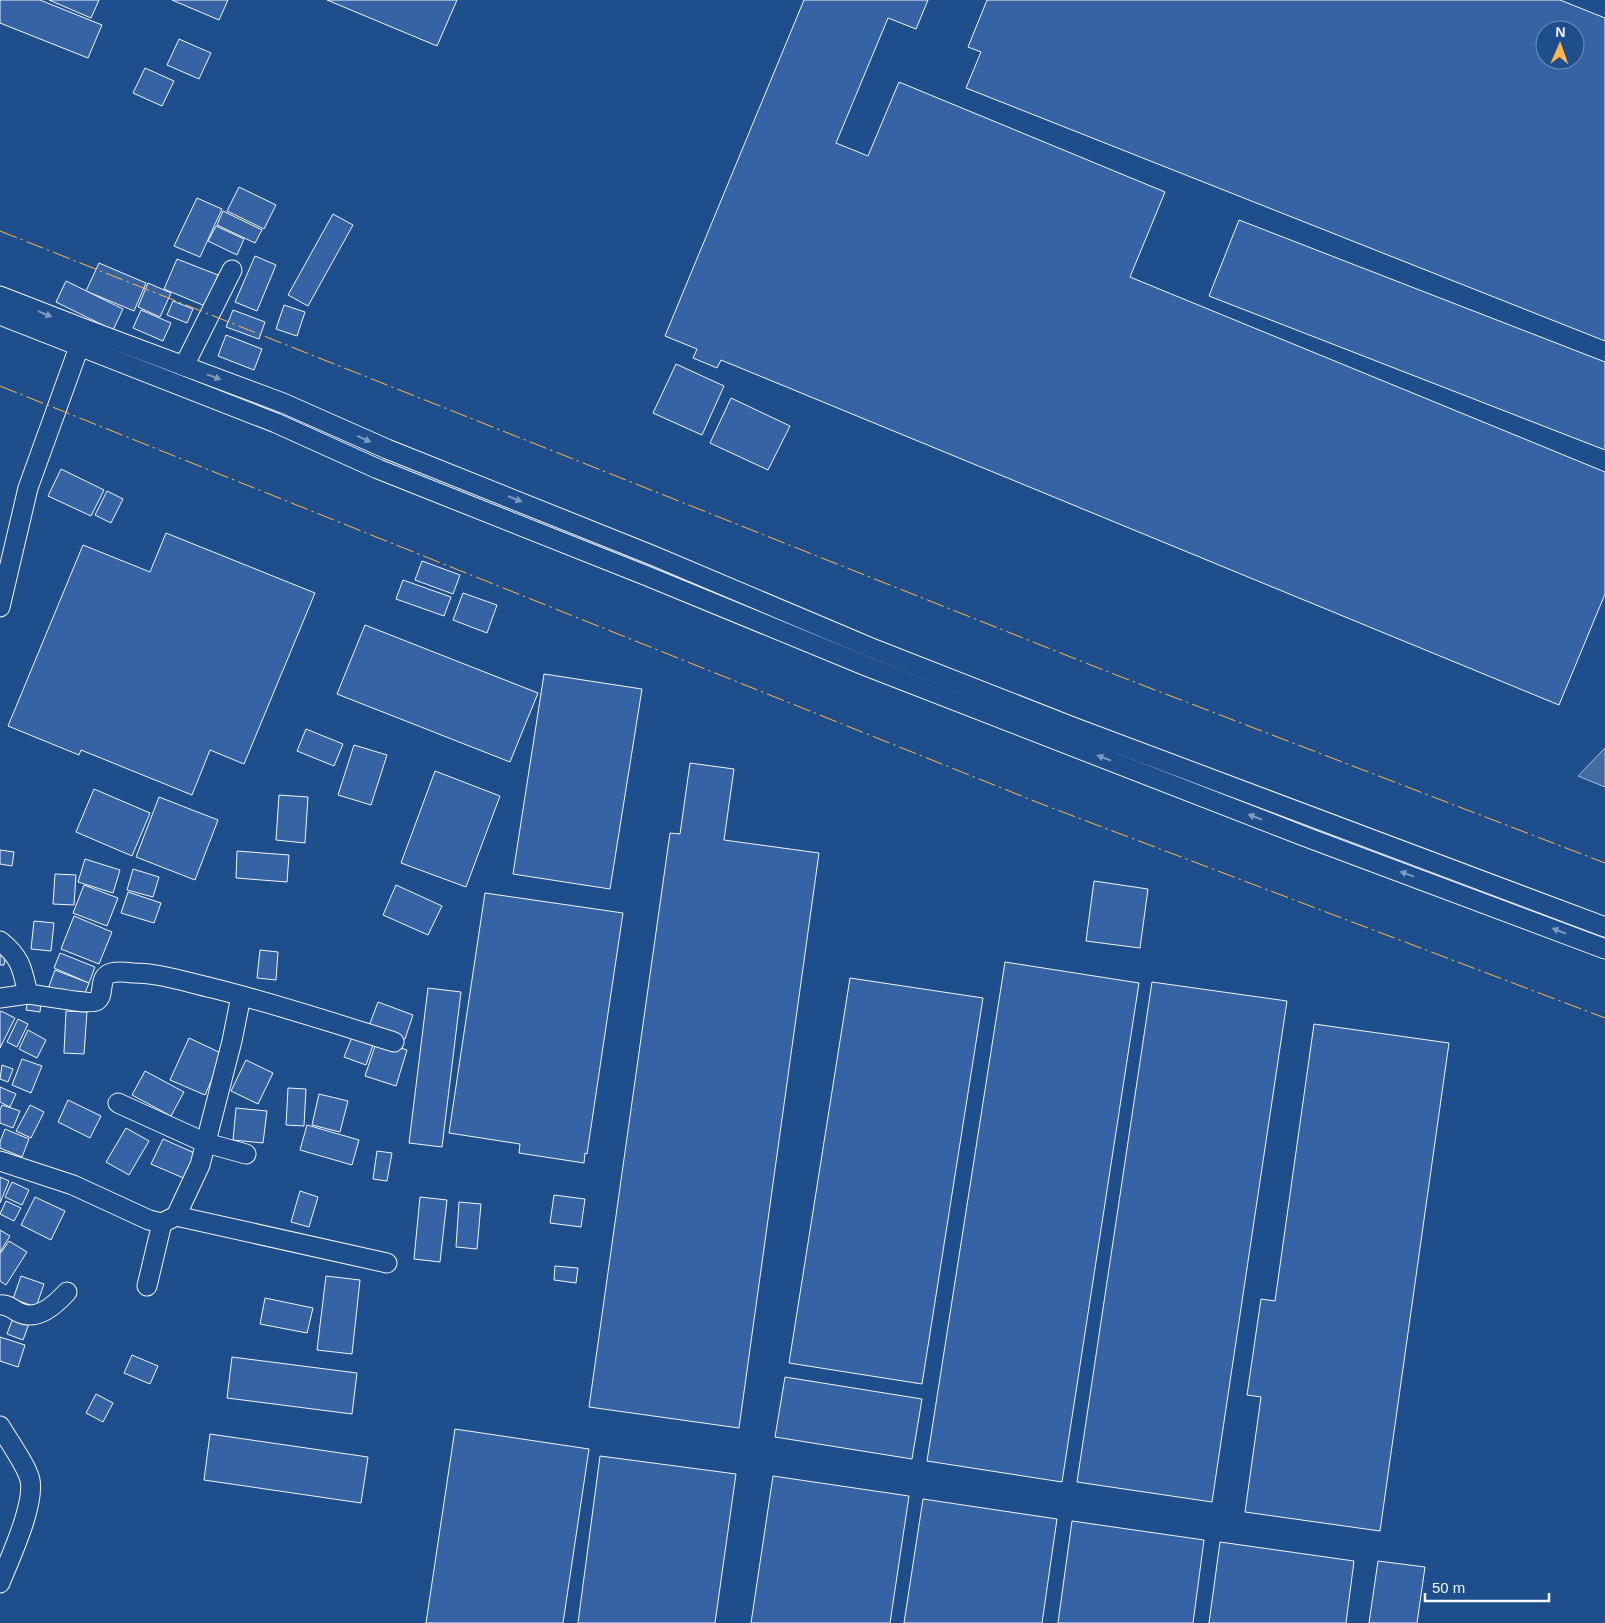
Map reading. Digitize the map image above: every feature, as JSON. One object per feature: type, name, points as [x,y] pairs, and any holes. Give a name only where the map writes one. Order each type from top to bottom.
[{"type":"street","points":[[184,366],[232,270]]},
{"type":"street","points":[[0,296],[283,403],[387,449],[654,556],[878,650],[1073,727],[1605,928]]},
{"type":"street","points":[[0,315],[276,422],[378,469],[610,561],[875,670],[1306,837],[1605,949]]},
{"type":"street","points":[[0,607],[28,488],[85,329]]},
{"type":"street","points":[[0,941],[13,952],[23,969],[28,994]]},
{"type":"street","points":[[0,998],[28,994],[80,1002],[94,1002],[100,996],[104,977],[108,973],[137,973],[170,978],[241,996],[394,1042]]},
{"type":"street","points":[[147,1286],[169,1220],[200,1164],[232,1040],[241,996]]},
{"type":"street","points":[[118,1103],[206,1143],[246,1154]]},
{"type":"street","points":[[0,1161],[73,1184],[149,1220],[169,1220],[387,1263]]},
{"type":"street","points":[[0,1305],[6,1305],[20,1314],[39,1314],[57,1303],[67,1292]]},
{"type":"street","points":[[0,1426],[30,1478],[32,1493],[0,1583]]},
{"type":"water","points":[[1605,748],[1605,787],[1578,776]]},
{"type":"building","points":[[0,0],[40,0],[102,25],[88,58],[0,23]]},
{"type":"building","points":[[49,0],[99,0],[91,18]]},
{"type":"building","points":[[172,0],[228,0],[219,20]]},
{"type":"building","points":[[327,0],[457,0],[437,46]]},
{"type":"building","points":[[804,0],[928,0],[916,29],[888,18],[836,143],[868,156],[899,82],[1165,192],[1130,277],[1605,472],[1605,594],[1559,705],[721,360],[717,368],[693,358],[697,349],[665,336]]},
{"type":"building","points":[[987,0],[1560,0],[1605,18],[1605,341],[966,88],[981,52],[968,47]]},
{"type":"building","points":[[179,39],[211,53],[199,79],[167,65]]},
{"type":"building","points":[[145,68],[174,81],[162,106],[133,93]]},
{"type":"building","points":[[239,187],[276,205],[264,229],[227,211]]},
{"type":"building","points":[[197,198],[222,209],[200,257],[174,246]]},
{"type":"building","points":[[223,211],[262,230],[255,243],[217,225]]},
{"type":"building","points":[[333,214],[353,225],[308,306],[288,295]]},
{"type":"building","points":[[1239,220],[1605,362],[1605,450],[1209,296]]},
{"type":"building","points":[[216,226],[244,239],[237,255],[208,241]]},
{"type":"building","points":[[255,256],[276,265],[257,311],[235,302]]},
{"type":"building","points":[[177,259],[218,275],[205,306],[164,289]]},
{"type":"building","points":[[99,263],[146,283],[134,311],[86,291]]},
{"type":"building","points":[[66,281],[123,309],[113,330],[56,302]]},
{"type":"building","points":[[148,283],[171,293],[160,317],[138,307]]},
{"type":"building","points":[[173,301],[193,309],[187,323],[167,315]]},
{"type":"building","points":[[284,305],[305,312],[297,336],[276,329]]},
{"type":"building","points":[[141,310],[171,323],[163,341],[133,328]]},
{"type":"building","points":[[233,310],[265,322],[259,339],[226,327]]},
{"type":"building","points":[[226,335],[262,349],[254,370],[218,356]]},
{"type":"building","points":[[676,364],[724,386],[702,435],[653,413]]},
{"type":"building","points":[[731,398],[790,426],[768,470],[710,443]]},
{"type":"building","points":[[61,469],[104,490],[91,516],[48,496]]},
{"type":"building","points":[[107,491],[123,499],[111,523],[95,515]]},
{"type":"building","points":[[166,533],[315,593],[244,764],[210,750],[192,795],[81,750],[79,755],[8,726],[83,545],[150,572]]},
{"type":"building","points":[[422,561],[460,575],[453,594],[415,580]]},
{"type":"building","points":[[403,580],[451,597],[444,616],[396,599]]},
{"type":"building","points":[[463,593],[497,605],[487,633],[453,620]]},
{"type":"building","points":[[365,625],[538,693],[510,762],[337,694]]},
{"type":"building","points":[[544,674],[642,689],[610,889],[513,874]]},
{"type":"building","points":[[306,729],[343,744],[334,766],[297,751]]},
{"type":"building","points":[[354,745],[387,755],[371,805],[338,795]]},
{"type":"building","points":[[690,763],[734,769],[724,840],[819,853],[739,1428],[589,1407],[670,833],[680,834]]},
{"type":"building","points":[[435,771],[500,796],[466,887],[401,863]]},
{"type":"building","points":[[94,789],[150,813],[132,856],[76,832]]},
{"type":"building","points":[[279,795],[308,797],[305,843],[276,840]]},
{"type":"building","points":[[159,797],[218,820],[195,880],[136,857]]},
{"type":"building","points":[[0,850],[14,852],[12,866],[0,864]]},
{"type":"building","points":[[237,851],[289,855],[287,882],[236,878]]},
{"type":"building","points":[[85,859],[120,870],[113,893],[78,882]]},
{"type":"building","points":[[133,869],[159,877],[153,897],[127,890]]},
{"type":"building","points":[[55,874],[76,875],[74,905],[53,904]]},
{"type":"building","points":[[1094,881],[1148,889],[1140,948],[1086,941]]},
{"type":"building","points":[[84,885],[118,898],[107,926],[73,913]]},
{"type":"building","points":[[396,885],[442,906],[428,935],[383,915]]},
{"type":"building","points":[[128,892],[161,903],[154,923],[121,913]]},
{"type":"building","points":[[485,893],[623,913],[587,1154],[585,1153],[584,1163],[519,1153],[520,1144],[449,1133]]},
{"type":"building","points":[[74,916],[112,932],[99,964],[61,949]]},
{"type":"building","points":[[34,921],[54,923],[51,951],[31,949]]},
{"type":"building","points":[[0,947],[7,948],[4,965],[0,965]]},
{"type":"building","points":[[260,950],[278,952],[276,980],[257,978]]},
{"type":"building","points":[[60,953],[95,967],[89,983],[54,968]]},
{"type":"building","points":[[1005,962],[1139,983],[1062,1482],[927,1461]]},
{"type":"building","points":[[55,970],[89,983],[82,1001],[48,989]]},
{"type":"building","points":[[850,978],[983,998],[922,1384],[789,1363]]},
{"type":"building","points":[[1152,982],[1287,1001],[1212,1502],[1077,1482]]},
{"type":"building","points":[[428,988],[461,992],[442,1147],[409,1143]]},
{"type":"building","points":[[28,1000],[41,1003],[40,1012],[26,1010]]},
{"type":"building","points":[[378,1002],[413,1015],[405,1039],[369,1026]]},
{"type":"building","points":[[66,1011],[87,1012],[84,1054],[64,1053]]},
{"type":"building","points":[[0,1012],[15,1018],[0,1048]]},
{"type":"building","points":[[18,1019],[28,1024],[17,1047],[7,1042]]},
{"type":"building","points":[[1314,1024],[1449,1043],[1380,1531],[1245,1512],[1261,1397],[1247,1395],[1261,1299],[1275,1301]]},
{"type":"building","points":[[28,1030],[46,1040],[37,1058],[19,1049]]},
{"type":"building","points":[[352,1037],[373,1045],[366,1065],[344,1057]]},
{"type":"building","points":[[189,1038],[223,1054],[205,1095],[170,1080]]},
{"type":"building","points":[[377,1040],[407,1050],[396,1086],[365,1076]]},
{"type":"building","points":[[22,1059],[42,1066],[31,1093],[12,1085]]},
{"type":"building","points":[[246,1060],[273,1073],[258,1104],[231,1091]]},
{"type":"building","points":[[2,1065],[13,1069],[8,1082],[0,1079]]},
{"type":"building","points":[[145,1071],[184,1092],[171,1116],[132,1095]]},
{"type":"building","points":[[0,1087],[16,1094],[10,1107],[0,1102]]},
{"type":"building","points":[[288,1088],[306,1089],[304,1126],[286,1125]]},
{"type":"building","points":[[319,1094],[348,1101],[340,1132],[312,1125]]},
{"type":"building","points":[[68,1100],[101,1116],[90,1138],[58,1122]]},
{"type":"building","points":[[2,1105],[20,1111],[13,1128],[0,1123]]},
{"type":"building","points":[[30,1105],[44,1112],[31,1138],[16,1131]]},
{"type":"building","points":[[236,1108],[267,1111],[263,1143],[233,1140]]},
{"type":"building","points":[[307,1125],[359,1140],[352,1165],[300,1150]]},
{"type":"building","points":[[126,1128],[149,1141],[129,1175],[106,1162]]},
{"type":"building","points":[[5,1129],[29,1139],[22,1157],[0,1148],[0,1142]]},
{"type":"building","points":[[163,1139],[199,1155],[188,1180],[151,1164]]},
{"type":"building","points":[[377,1151],[392,1153],[387,1181],[373,1179]]},
{"type":"building","points":[[0,1177],[9,1181],[0,1203]]},
{"type":"building","points":[[12,1182],[29,1190],[22,1205],[5,1197]]},
{"type":"building","points":[[300,1191],[318,1197],[309,1227],[291,1222]]},
{"type":"building","points":[[554,1195],[585,1199],[581,1227],[550,1223]]},
{"type":"building","points":[[35,1197],[65,1211],[51,1240],[21,1225]]},
{"type":"building","points":[[420,1197],[447,1200],[440,1262],[414,1259]]},
{"type":"building","points":[[6,1201],[21,1208],[14,1221],[0,1214]]},
{"type":"building","points":[[459,1202],[481,1204],[477,1249],[456,1247]]},
{"type":"building","points":[[0,1230],[10,1236],[0,1252]]},
{"type":"building","points":[[9,1241],[27,1252],[6,1285],[0,1281],[0,1254]]},
{"type":"building","points":[[555,1266],[578,1268],[576,1283],[554,1280]]},
{"type":"building","points":[[21,1276],[44,1284],[36,1307],[13,1299]]},
{"type":"building","points":[[326,1276],[360,1280],[352,1354],[317,1350]]},
{"type":"building","points":[[265,1298],[313,1308],[307,1333],[260,1324]]},
{"type":"building","points":[[14,1315],[30,1321],[23,1340],[7,1334]]},
{"type":"building","points":[[0,1337],[25,1345],[18,1367],[0,1361]]},
{"type":"building","points":[[132,1355],[158,1366],[150,1384],[124,1373]]},
{"type":"building","points":[[232,1357],[357,1373],[352,1414],[227,1398]]},
{"type":"building","points":[[785,1377],[922,1399],[912,1459],[775,1437]]},
{"type":"building","points":[[96,1394],[113,1403],[103,1422],[86,1413]]},
{"type":"building","points":[[455,1429],[589,1449],[563,1623],[426,1623]]},
{"type":"building","points":[[210,1434],[368,1457],[361,1503],[204,1480]]},
{"type":"building","points":[[600,1456],[736,1474],[715,1623],[578,1623]]},
{"type":"building","points":[[773,1476],[909,1496],[890,1623],[751,1623]]},
{"type":"building","points":[[923,1499],[1057,1519],[1042,1623],[904,1623]]},
{"type":"building","points":[[1072,1521],[1204,1540],[1193,1623],[1058,1623]]},
{"type":"building","points":[[1220,1542],[1354,1561],[1346,1623],[1209,1623]]},
{"type":"building","points":[[1378,1561],[1425,1567],[1417,1623],[1369,1623]]},
{"type":"power","points":[[0,231],[1111,673],[1605,863]]},
{"type":"power","points":[[0,386],[1039,803],[1605,1018]]}]
